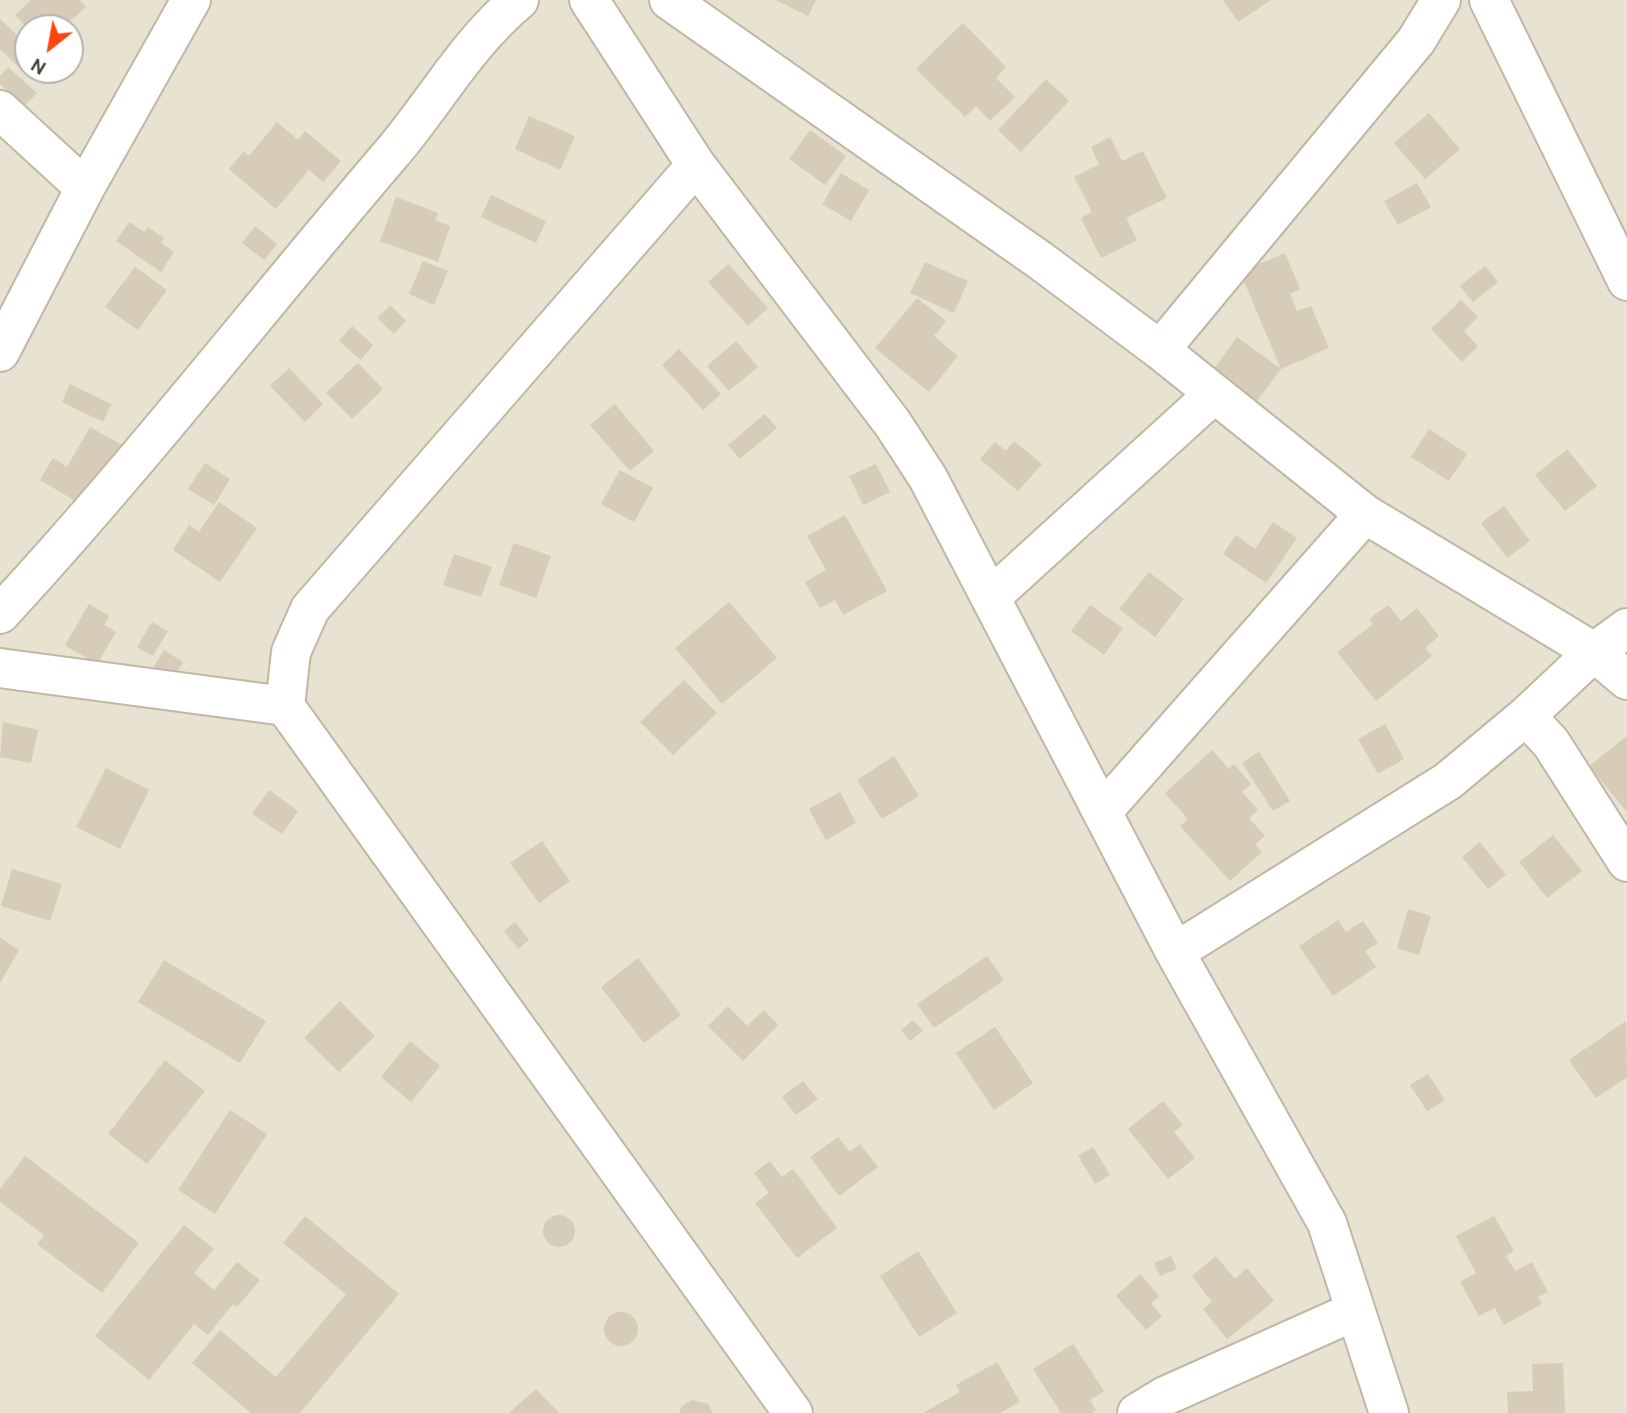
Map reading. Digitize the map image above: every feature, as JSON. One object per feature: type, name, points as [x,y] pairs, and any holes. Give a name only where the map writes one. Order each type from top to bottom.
[{"type":"street","points":[[0,352],[85,188],[191,0]]},
{"type":"street","points":[[0,614],[192,396],[400,144],[464,59],[501,15],[519,0]]},
{"type":"street","points":[[669,0],[880,145],[1160,350],[1365,514],[1594,652],[1627,680]]},
{"type":"street","points":[[1160,350],[1416,41],[1441,0]]},
{"type":"street","points":[[1489,0],[1627,281]]},
{"type":"street","points":[[594,2],[696,165],[893,424],[928,478],[1046,709],[1175,952],[1327,1223],[1389,1413]]},
{"type":"street","points":[[0,110],[85,188]]},
{"type":"street","points":[[696,165],[310,609],[291,652],[285,706],[793,1413]]},
{"type":"street","points":[[991,597],[1214,394]]},
{"type":"street","points":[[1102,812],[1365,514]]},
{"type":"street","points":[[1175,952],[1448,781],[1526,716],[1594,652],[1627,628]]},
{"type":"street","points":[[0,668],[285,706]]},
{"type":"street","points":[[1526,716],[1551,743],[1627,862]]},
{"type":"street","points":[[1138,1413],[1165,1396],[1355,1311]]},
{"type":"shaded area","points":[[0,0],[1627,0],[1627,1413],[0,1413]]},
{"type":"building","points":[[31,0],[80,0],[86,7],[78,14],[16,14]]},
{"type":"building","points":[[776,0],[816,0],[808,16]]},
{"type":"building","points":[[1223,0],[1271,0],[1238,22]]},
{"type":"building","points":[[0,19],[14,32],[14,62],[0,49]]},
{"type":"building","points":[[963,23],[1006,67],[996,78],[1015,97],[990,121],[976,106],[965,117],[916,69]]},
{"type":"building","points":[[8,67],[14,72],[14,84],[27,84],[37,93],[24,106],[0,84],[0,76]]},
{"type":"building","points":[[1046,79],[1069,101],[1021,152],[998,130]]},
{"type":"building","points":[[1429,113],[1460,149],[1425,179],[1394,143]]},
{"type":"building","points":[[529,116],[575,136],[560,170],[515,149]]},
{"type":"building","points":[[277,122],[298,140],[305,131],[341,161],[323,182],[309,170],[276,209],[229,169],[244,151],[249,156]]},
{"type":"building","points":[[810,130],[846,156],[825,185],[789,159]]},
{"type":"building","points":[[1110,137],[1122,161],[1143,151],[1167,198],[1126,218],[1137,240],[1101,258],[1081,218],[1092,212],[1074,177],[1099,164],[1091,147]]},
{"type":"building","points":[[841,173],[869,190],[851,221],[822,204]]},
{"type":"building","points":[[1417,183],[1431,207],[1398,225],[1384,201]]},
{"type":"building","points":[[491,195],[546,221],[536,243],[481,217]]},
{"type":"building","points":[[396,197],[438,213],[435,220],[450,226],[438,262],[380,241]]},
{"type":"building","points":[[129,222],[144,232],[148,227],[164,238],[161,243],[174,252],[161,272],[116,241]]},
{"type":"building","points":[[255,226],[277,244],[264,260],[242,243]]},
{"type":"building","points":[[1285,253],[1300,289],[1290,294],[1297,311],[1311,306],[1329,348],[1281,369],[1240,272]]},
{"type":"building","points":[[423,261],[448,271],[434,305],[409,294]]},
{"type":"building","points":[[925,262],[968,281],[954,313],[910,293]]},
{"type":"building","points":[[728,264],[768,308],[748,326],[708,282]]},
{"type":"building","points":[[1485,266],[1498,282],[1473,302],[1460,286]]},
{"type":"building","points":[[135,267],[167,290],[138,330],[105,307]]},
{"type":"building","points":[[917,298],[946,321],[934,336],[958,356],[929,392],[875,348]]},
{"type":"building","points":[[1461,300],[1478,317],[1464,331],[1478,346],[1462,362],[1431,329]]},
{"type":"building","points":[[390,305],[406,321],[394,334],[377,318]]},
{"type":"building","points":[[352,326],[373,345],[361,360],[339,341]]},
{"type":"building","points":[[1237,337],[1281,369],[1256,402],[1213,370]]},
{"type":"building","points":[[736,341],[758,367],[729,391],[707,366]]},
{"type":"building","points":[[679,349],[721,394],[703,410],[662,365]]},
{"type":"building","points":[[358,363],[383,389],[352,419],[326,393]]},
{"type":"building","points":[[289,368],[323,404],[305,422],[270,386]]},
{"type":"building","points":[[70,384],[111,404],[103,422],[62,402]]},
{"type":"building","points":[[615,404],[654,451],[630,471],[590,425]]},
{"type":"building","points":[[765,414],[777,428],[740,459],[728,445]]},
{"type":"building","points":[[90,427],[124,446],[87,508],[40,480],[53,458],[67,467]]},
{"type":"building","points":[[1429,429],[1467,454],[1449,481],[1411,457]]},
{"type":"building","points":[[1014,441],[1042,464],[1018,491],[980,459],[995,442],[1006,451]]},
{"type":"building","points":[[1567,449],[1597,486],[1565,511],[1535,475]]},
{"type":"building","points":[[205,463],[230,479],[214,505],[188,489]]},
{"type":"building","points":[[876,464],[890,492],[863,505],[849,476]]},
{"type":"building","points":[[620,470],[653,488],[634,522],[601,504]]},
{"type":"building","points":[[219,502],[257,528],[220,582],[173,550],[189,525],[199,532]]},
{"type":"building","points":[[1504,506],[1530,541],[1507,558],[1481,523]]},
{"type":"building","points":[[845,515],[887,591],[843,615],[835,600],[820,608],[805,582],[826,570],[807,536]]},
{"type":"building","points":[[1273,522],[1297,538],[1266,583],[1223,554],[1236,535],[1255,549]]},
{"type":"building","points":[[514,543],[551,556],[536,598],[499,585]]},
{"type":"building","points":[[454,554],[492,567],[481,597],[443,585]]},
{"type":"building","points":[[1149,572],[1184,599],[1155,637],[1119,609]]},
{"type":"building","points":[[729,602],[777,658],[722,704],[675,648]]},
{"type":"building","points":[[89,604],[109,616],[104,625],[116,632],[97,664],[65,645]]},
{"type":"building","points":[[1090,605],[1123,628],[1104,655],[1071,631]]},
{"type":"building","points":[[1388,605],[1401,621],[1417,608],[1439,636],[1425,648],[1432,656],[1376,701],[1337,652],[1373,624],[1369,619]]},
{"type":"building","points":[[152,622],[168,631],[153,656],[137,647]]},
{"type":"building","points":[[164,650],[183,662],[174,678],[154,666]]},
{"type":"building","points":[[684,680],[717,713],[673,755],[640,722]]},
{"type":"building","points":[[3,722],[38,730],[31,763],[0,757]]},
{"type":"building","points":[[1385,724],[1404,759],[1378,774],[1358,739]]},
{"type":"building","points":[[1627,736],[1627,812],[1589,766]]},
{"type":"building","points":[[1212,750],[1229,769],[1234,764],[1251,784],[1242,792],[1258,810],[1249,818],[1265,836],[1255,844],[1262,852],[1230,881],[1180,826],[1188,819],[1165,793]]},
{"type":"building","points":[[1259,752],[1290,801],[1273,811],[1242,763]]},
{"type":"building","points":[[894,756],[919,796],[882,819],[857,780]]},
{"type":"building","points":[[106,768],[149,790],[120,849],[76,827]]},
{"type":"building","points":[[269,790],[298,811],[282,834],[252,814]]},
{"type":"building","points":[[840,792],[856,823],[826,840],[809,809]]},
{"type":"building","points":[[1553,835],[1582,871],[1547,898],[1519,862]]},
{"type":"building","points":[[542,841],[570,881],[539,903],[510,863]]},
{"type":"building","points":[[1480,842],[1506,875],[1488,889],[1462,857]]},
{"type":"building","points":[[12,869],[62,884],[50,921],[1,906]]},
{"type":"building","points":[[1408,909],[1431,916],[1419,955],[1397,948]]},
{"type":"building","points":[[1338,920],[1346,932],[1363,921],[1378,943],[1365,951],[1376,967],[1333,996],[1299,946]]},
{"type":"building","points":[[515,922],[529,940],[518,949],[504,931]]},
{"type":"building","points":[[0,938],[19,950],[0,983]]},
{"type":"building","points":[[987,956],[1004,980],[934,1028],[917,1004]]},
{"type":"building","points":[[638,958],[681,1015],[644,1043],[601,987]]},
{"type":"building","points":[[164,960],[266,1021],[240,1063],[138,1002]]},
{"type":"building","points":[[340,1001],[375,1036],[339,1072],[304,1038]]},
{"type":"building","points":[[728,1006],[747,1026],[764,1010],[778,1025],[743,1061],[708,1026]]},
{"type":"building","points":[[913,1020],[923,1031],[910,1041],[901,1030]]},
{"type":"building","points":[[1626,1021],[1627,1077],[1596,1098],[1569,1060]]},
{"type":"building","points":[[995,1027],[1033,1083],[994,1110],[956,1053]]},
{"type":"building","points":[[410,1041],[440,1066],[411,1102],[381,1077]]},
{"type":"building","points":[[165,1060],[205,1091],[147,1164],[108,1134]]},
{"type":"building","points":[[1428,1074],[1445,1100],[1427,1111],[1410,1085]]},
{"type":"building","points":[[803,1081],[818,1099],[796,1115],[782,1097]]},
{"type":"building","points":[[1163,1101],[1183,1125],[1174,1132],[1195,1158],[1168,1179],[1128,1129]]},
{"type":"building","points":[[230,1110],[267,1134],[215,1214],[178,1190]]},
{"type":"building","points":[[838,1137],[850,1152],[860,1144],[878,1167],[839,1196],[810,1157]]},
{"type":"building","points":[[1093,1147],[1110,1175],[1095,1184],[1078,1156]]},
{"type":"building","points":[[25,1156],[139,1243],[102,1293],[37,1244],[44,1235],[0,1202],[0,1189]]},
{"type":"building","points":[[770,1161],[782,1177],[793,1169],[837,1228],[797,1258],[755,1203],[769,1193],[754,1173]]},
{"type":"building","points":[[559,1215],[570,1220],[575,1231],[570,1242],[559,1247],[548,1242],[543,1231],[548,1220]]},
{"type":"building","points":[[305,1216],[399,1294],[300,1413],[251,1413],[192,1363],[220,1330],[276,1377],[346,1294],[283,1243]]},
{"type":"building","points":[[1494,1216],[1514,1251],[1506,1256],[1515,1271],[1532,1262],[1548,1292],[1538,1297],[1542,1304],[1504,1325],[1495,1308],[1479,1316],[1460,1282],[1476,1273],[1456,1236]]},
{"type":"building","points":[[184,1225],[214,1249],[194,1273],[214,1290],[237,1262],[260,1280],[237,1307],[233,1304],[208,1335],[194,1324],[149,1380],[95,1336]]},
{"type":"building","points":[[918,1251],[957,1313],[919,1337],[880,1276]]},
{"type":"building","points":[[1171,1256],[1177,1269],[1160,1276],[1154,1263]]},
{"type":"building","points":[[1216,1256],[1235,1279],[1247,1268],[1274,1301],[1227,1339],[1203,1309],[1212,1302],[1192,1276]]},
{"type":"building","points":[[1140,1274],[1159,1296],[1151,1303],[1162,1316],[1146,1330],[1116,1296]]},
{"type":"building","points":[[621,1312],[633,1317],[638,1329],[633,1341],[621,1346],[609,1341],[604,1329],[609,1317]]},
{"type":"building","points":[[1073,1344],[1104,1391],[1090,1400],[1096,1410],[1092,1413],[1061,1413],[1033,1369]]},
{"type":"building","points":[[997,1362],[1020,1402],[1000,1413],[923,1413],[960,1392],[956,1385]]},
{"type":"building","points":[[1563,1363],[1565,1413],[1508,1413],[1507,1392],[1533,1391],[1532,1364]]},
{"type":"building","points":[[536,1389],[559,1413],[509,1413]]},
{"type":"building","points":[[692,1400],[708,1404],[713,1413],[679,1413],[682,1406]]}]
